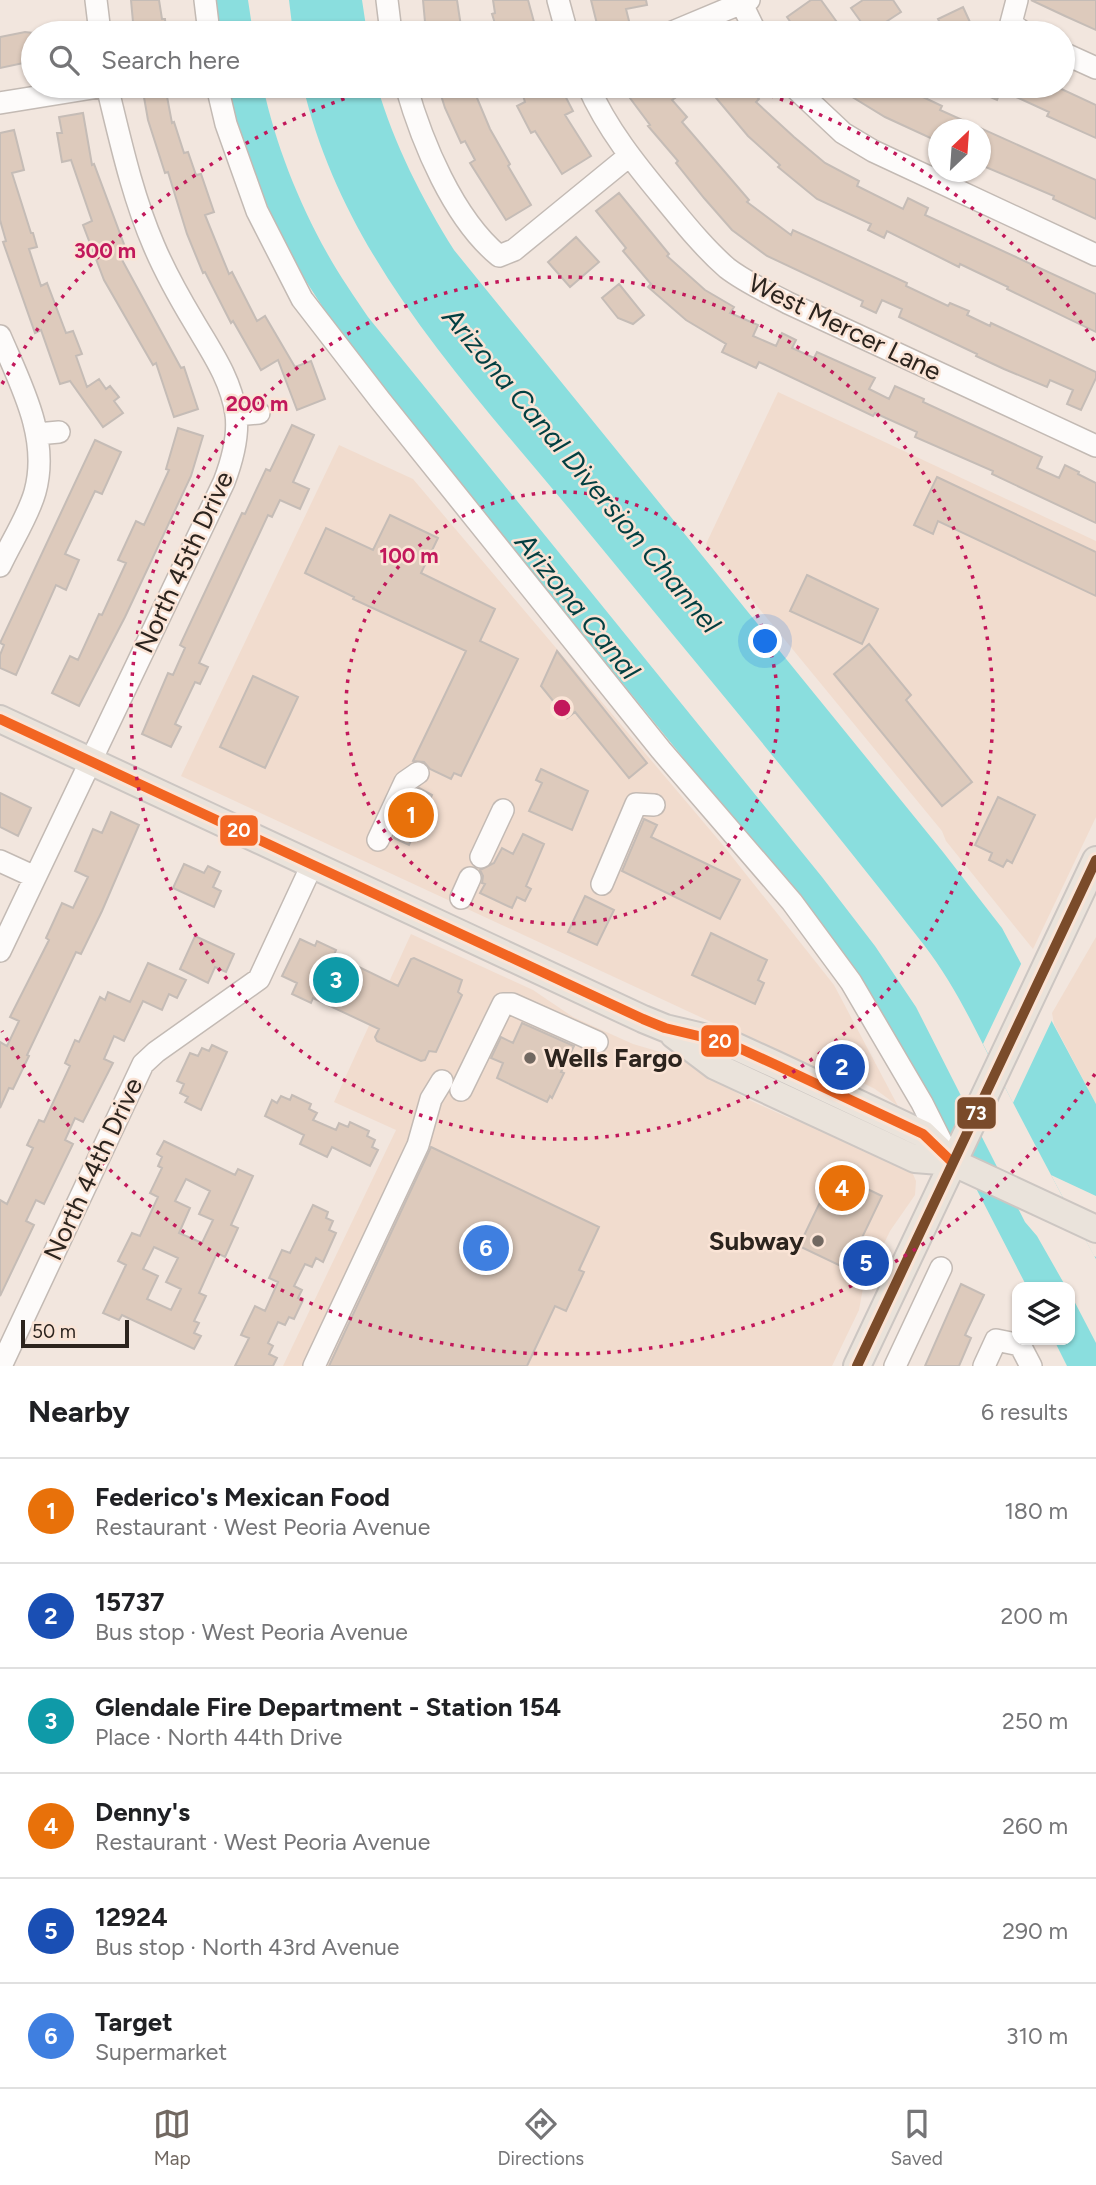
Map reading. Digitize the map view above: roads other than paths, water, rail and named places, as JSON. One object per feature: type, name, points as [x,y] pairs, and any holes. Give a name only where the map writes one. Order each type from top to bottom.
[{"type":"main road","points":[[0,719],[665,1028],[728,1043],[923,1134],[951,1162],[1096,1229]]},
{"type":"main road","points":[[857,1366],[951,1162],[1096,860]]},
{"type":"street","points":[[96,0],[99,21]]},
{"type":"street","points":[[205,0],[208,21]]},
{"type":"street","points":[[387,0],[390,21]]},
{"type":"street","points":[[558,0],[564,21]]},
{"type":"street","points":[[1017,0],[1018,21]]},
{"type":"street","points":[[697,21],[743,1],[751,21]]},
{"type":"street","points":[[1075,58],[1096,68]]},
{"type":"street","points":[[0,103],[31,98]]},
{"type":"street","name":"North 45th Drive","points":[[0,951],[232,461],[236,415],[223,371],[172,285],[153,243],[132,182],[109,98]]},
{"type":"street","points":[[220,98],[226,124],[257,211],[302,299],[334,343],[661,750],[807,922],[851,982],[922,1103],[951,1162]]},
{"type":"street","points":[[410,98],[435,166],[475,233],[499,256],[514,250],[629,156]]},
{"type":"street","name":"West Mercer Lane","points":[[594,98],[629,156],[703,245],[747,282],[1096,446]]},
{"type":"street","points":[[806,98],[843,132],[873,151],[1096,255]]},
{"type":"street","points":[[0,337],[27,398],[48,433],[35,494],[0,566]]},
{"type":"street","points":[[236,415],[258,413]]},
{"type":"street","points":[[378,840],[405,782],[418,773]]},
{"type":"street","points":[[602,884],[636,804],[654,806]]},
{"type":"street","points":[[481,857],[503,810]]},
{"type":"street","points":[[0,861],[35,877]]},
{"type":"street","name":"North 44th Drive","points":[[1,1366],[143,1064],[259,979],[312,865]]},
{"type":"street","points":[[461,898],[470,878]]},
{"type":"street","points":[[314,1366],[418,1145],[431,1099],[451,1085],[503,1004],[512,1004],[597,1042]]},
{"type":"street","points":[[895,1366],[941,1268]]},
{"type":"street","points":[[984,1366],[996,1340],[1020,1345],[1031,1366]]},
{"type":"water","points":[[215,0],[248,0],[251,21],[217,21]]},
{"type":"water","points":[[289,0],[362,0],[365,21],[292,21]]},
{"type":"water","name":"Arizona Canal","points":[[230,98],[266,98],[281,150],[306,213],[332,261],[368,317],[875,946],[916,1007],[1025,1222],[1037,1236],[1063,1282],[1024,1282],[919,1078],[854,971],[377,382],[333,323],[302,275],[270,212],[242,144]]},
{"type":"water","name":"Arizona Canal Diversion Channel","points":[[307,98],[381,98],[410,171],[454,250],[1002,928],[1096,1104],[1096,1259],[964,1009],[935,960],[800,790],[420,325],[382,270],[350,212],[323,151]]},
{"type":"water","points":[[1075,1303],[1096,1343],[1096,1366],[1067,1366],[1056,1345],[1075,1345]]},
{"type":"place","name":"Federico's Mexican Food","points":[[411,815]]},
{"type":"place","name":"Glendale Fire Department - Station 154","points":[[336,980]]},
{"type":"place","name":"Wells Fargo","points":[[530,1058]]},
{"type":"place","name":"15737","points":[[842,1067]]},
{"type":"place","name":"Denny's","points":[[842,1188]]},
{"type":"place","name":"Subway","points":[[818,1241]]},
{"type":"place","name":"Target","points":[[486,1248]]},
{"type":"place","name":"12924","points":[[866,1263]]}]
